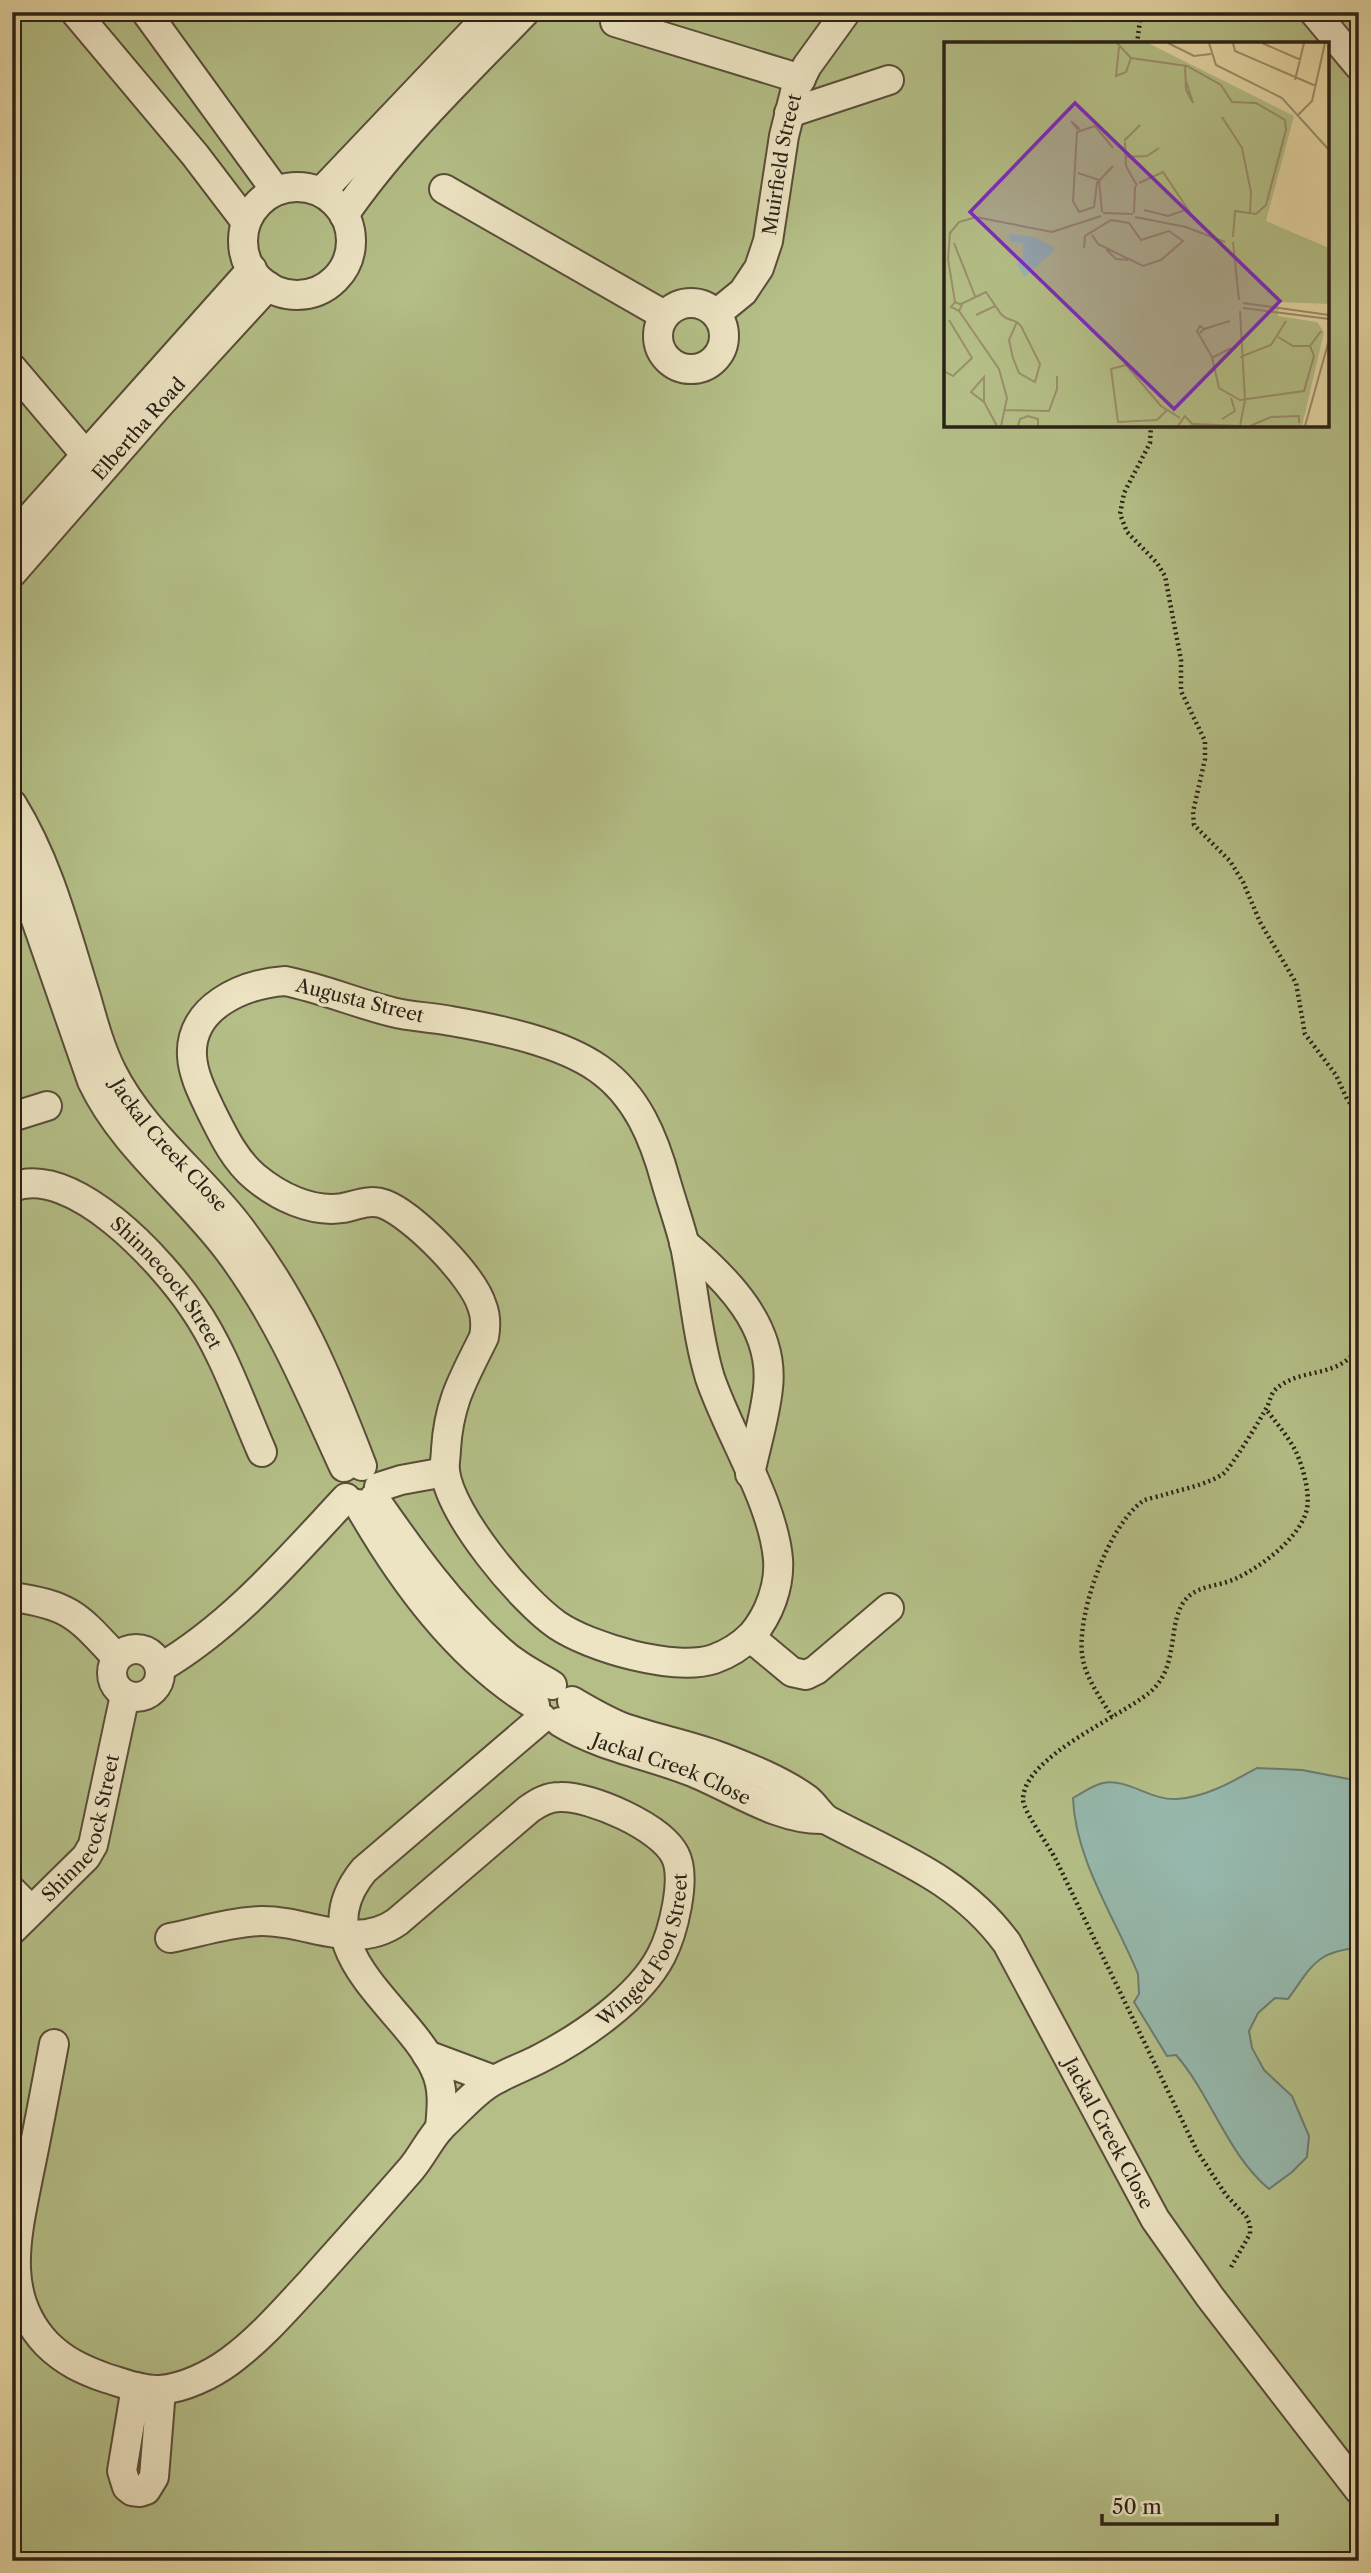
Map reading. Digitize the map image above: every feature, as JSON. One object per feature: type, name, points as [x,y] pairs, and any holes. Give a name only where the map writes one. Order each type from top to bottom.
[{"type":"street","points":[[75,12],[195,155],[246,222]]},
{"type":"street","points":[[146,12],[276,191]]},
{"type":"street","points":[[321,192],[492,12]]},
{"type":"street","points":[[344,215],[375,173],[525,12]]},
{"type":"street","name":"Muirfield Street","points":[[716,314],[743,292],[759,268],[768,240],[789,113],[801,79],[846,12]]},
{"type":"street","points":[[1314,12],[1359,66]]},
{"type":"street","points":[[615,22],[801,79]]},
{"type":"street","points":[[789,113],[889,80]]},
{"type":"street","points":[[290,187],[306,187],[321,192],[334,201],[351,232],[345,267],[334,281],[319,290],[302,295],[284,293],[260,277],[246,258],[243,240],[246,222],[258,204],[276,191],[290,187]]},
{"type":"street","points":[[444,189],[664,315]]},
{"type":"street","name":"Elbertha Road","points":[[12,538],[85,454],[260,277]]},
{"type":"street","name":"Elbertha Road","points":[[12,573],[157,407],[260,277]]},
{"type":"street","points":[[696,303],[716,314],[722,324],[724,337],[721,350],[714,360],[704,367],[679,367],[668,360],[660,350],[657,338],[659,325],[664,315],[673,307],[696,303]]},
{"type":"street","points":[[12,368],[85,454]]},
{"type":"street","name":"Jackal Creek Close","points":[[12,804],[34,843],[58,902],[111,1070],[139,1113],[235,1222],[294,1309],[328,1377],[361,1488]]},
{"type":"street","name":"Jackal Creek Close","points":[[12,851],[20,867],[92,1081],[102,1102],[128,1136],[229,1251],[283,1334],[361,1488],[405,1542],[474,1625],[519,1666],[552,1706],[723,1758],[790,1788],[809,1800],[825,1819],[903,1856],[965,1898],[982,1913],[1007,1943],[1155,2219],[1210,2297],[1359,2490]]},
{"type":"street","name":"Augusta Street","points":[[285,981],[393,1012],[480,1026],[524,1038],[570,1054],[598,1069],[635,1106],[648,1128],[684,1243],[709,1373],[770,1525],[778,1570],[769,1608],[750,1637],[731,1651],[713,1659],[687,1662],[631,1655],[580,1638],[537,1610],[497,1566],[475,1536],[451,1491],[445,1472],[449,1417],[454,1397],[484,1337],[482,1304],[475,1290],[450,1258],[415,1223],[393,1209],[372,1202],[341,1208],[314,1207],[292,1200],[273,1190],[238,1159],[223,1136],[195,1072],[192,1042],[196,1028],[205,1014],[216,1004],[234,995],[267,983],[285,981]]},
{"type":"street","points":[[12,1117],[47,1106]]},
{"type":"street","name":"Shinnecock Street","points":[[12,1187],[38,1182],[72,1191],[152,1256],[194,1308],[220,1357],[262,1452]]},
{"type":"street","name":"Augusta Street","points":[[684,1243],[730,1287],[760,1332],[768,1367],[768,1385],[750,1474]]},
{"type":"street","points":[[160,1668],[196,1645],[234,1612],[361,1488],[445,1472]]},
{"type":"street","points":[[12,1597],[68,1610],[87,1625],[116,1657]]},
{"type":"street","points":[[750,1637],[792,1672],[806,1675],[816,1670],[889,1608]]},
{"type":"street","points":[[136,1648],[147,1651],[155,1658],[160,1668],[158,1683],[154,1689],[141,1697],[125,1695],[119,1691],[111,1678],[112,1664],[116,1657],[125,1650],[136,1648]]},
{"type":"street","name":"Shinnecock Street","points":[[18,1910],[86,1857],[93,1845],[99,1827],[125,1695]]},
{"type":"street","points":[[439,2128],[441,2089],[435,2068],[358,1967],[346,1942],[345,1903],[354,1882],[364,1870],[552,1706]]},
{"type":"street","name":"Winged Foot Street","points":[[54,2044],[19,2226],[15,2263],[16,2289],[25,2317],[38,2335],[73,2366],[148,2388],[202,2377],[229,2362],[289,2306],[414,2166],[439,2128],[495,2080],[543,2057],[587,2029],[626,1998],[650,1973],[668,1940],[679,1886],[679,1866],[676,1856],[665,1841],[649,1829],[604,1807],[572,1797],[550,1798],[515,1820],[389,1927],[371,1935],[346,1935],[289,1923],[258,1922],[170,1938]]},
{"type":"street","points":[[427,2055],[495,2080]]},
{"type":"path","points":[[1138,42],[1141,12]]},
{"type":"path","points":[[1152,427],[1150,443],[1124,494],[1120,513],[1127,532],[1157,563],[1165,576],[1181,660],[1181,691],[1205,741],[1205,760],[1193,812],[1194,825],[1230,861],[1243,882],[1260,922],[1296,983],[1305,1034],[1332,1069],[1359,1116]]},
{"type":"path","points":[[1112,1717],[1083,1663],[1080,1643],[1084,1616],[1096,1573],[1114,1538],[1132,1512],[1145,1500],[1205,1482],[1224,1473],[1234,1462],[1266,1409],[1274,1390],[1290,1380],[1335,1369],[1359,1346]]},
{"type":"path","points":[[1231,2267],[1250,2234],[1246,2216],[1226,2195],[1196,2151],[1053,1853],[1023,1802],[1025,1788],[1041,1764],[1154,1689],[1168,1667],[1177,1616],[1188,1597],[1234,1580],[1262,1564],[1290,1539],[1307,1509],[1306,1480],[1296,1451],[1266,1409]]},
{"type":"green space","points":[[12,12],[1359,12],[1359,2561],[12,2561]]},
{"type":"water","points":[[1257,1768],[1302,1770],[1359,1781],[1359,1948],[1323,1957],[1309,1970],[1288,1999],[1275,1998],[1258,2013],[1249,2031],[1252,2048],[1264,2070],[1292,2096],[1309,2136],[1307,2157],[1269,2189],[1254,2175],[1230,2142],[1199,2088],[1176,2055],[1167,2056],[1134,2002],[1139,1994],[1138,1974],[1088,1866],[1075,1821],[1073,1798],[1095,1785],[1112,1782],[1167,1799],[1188,1798],[1218,1788]]}]
